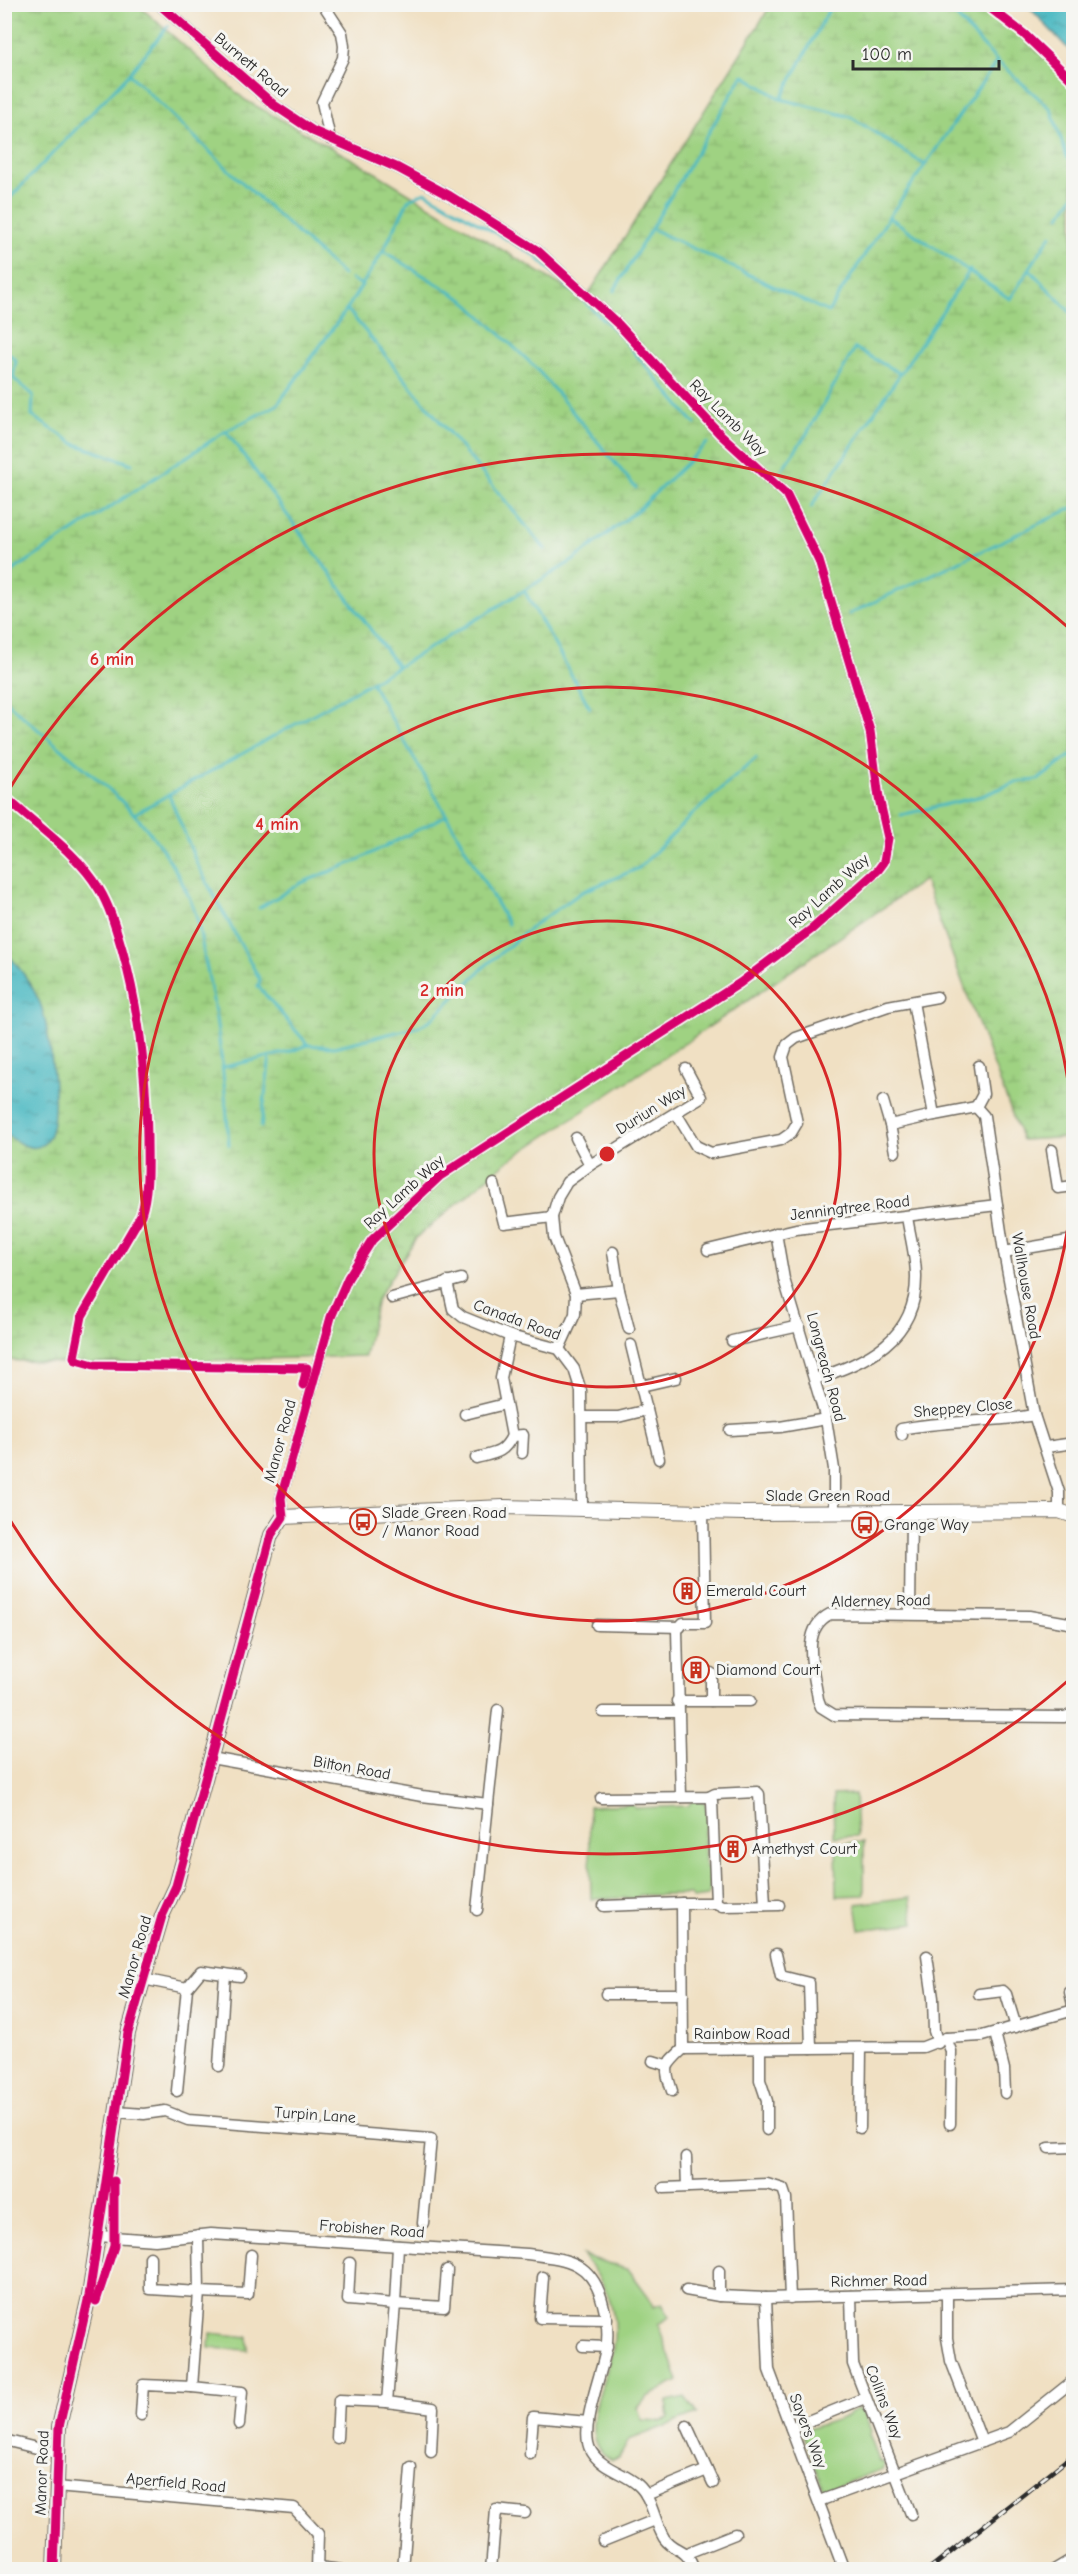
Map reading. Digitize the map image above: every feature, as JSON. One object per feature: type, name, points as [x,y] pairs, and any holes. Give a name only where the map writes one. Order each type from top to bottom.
[{"type":"street","name":"Burnett Road","points":[[159,4],[274,105],[312,131],[418,179],[538,251]]},
{"type":"street","points":[[323,4],[342,33],[344,46],[343,58],[322,102],[330,138]]},
{"type":"street","name":"Ray Lamb Way","points":[[315,1370],[330,1317],[348,1278],[372,1240],[440,1176],[740,983],[812,929],[884,862],[888,838],[879,798],[870,730],[819,561],[786,494],[720,434],[618,324],[538,251]]},
{"type":"street","points":[[675,1113],[696,1146],[711,1153],[781,1140],[791,1133],[797,1123],[783,1057],[787,1045],[796,1038],[888,1006],[937,997]]},
{"type":"street","points":[[913,1002],[934,1115]]},
{"type":"street","points":[[890,1125],[976,1107],[983,1094],[979,1066]]},
{"type":"street","name":"Duriun Way","points":[[552,1217],[558,1197],[567,1182],[701,1096],[686,1069]]},
{"type":"street","points":[[883,1101],[895,1152]]},
{"type":"street","name":"Wallhouse Road","points":[[976,1107],[984,1116],[1004,1252],[1034,1415],[1059,1492],[1059,1511]]},
{"type":"street","points":[[576,1138],[591,1165]]},
{"type":"street","points":[[1052,1150],[1058,1188],[1074,1186]]},
{"type":"street","points":[[494,1184],[504,1223],[552,1217],[554,1237],[576,1294],[575,1314],[559,1348]]},
{"type":"street","name":"Jenningtree Road","points":[[708,1250],[776,1233],[997,1205]]},
{"type":"street","points":[[815,1379],[873,1356],[892,1341],[903,1325],[915,1294],[916,1275],[907,1217]]},
{"type":"street","name":"Longreach Road","points":[[776,1233],[784,1279],[800,1326],[826,1419],[834,1469],[834,1512]]},
{"type":"street","points":[[1004,1252],[1072,1240],[1074,1254]]},
{"type":"street","points":[[613,1252],[619,1290],[629,1329]]},
{"type":"street","name":"Canada Road","points":[[461,1279],[447,1282],[453,1309],[476,1323],[510,1336],[559,1348],[574,1369],[581,1391],[582,1509]]},
{"type":"street","points":[[392,1298],[447,1282]]},
{"type":"street","points":[[576,1294],[619,1290]]},
{"type":"street","points":[[732,1340],[800,1326]]},
{"type":"street","points":[[476,1458],[506,1448],[512,1436],[501,1378],[510,1336]]},
{"type":"street","points":[[631,1345],[659,1459]]},
{"type":"street","name":"Manor Road","points":[[54,2570],[58,2427],[89,2296],[128,2033],[162,1916],[176,1886],[271,1535],[283,1517],[280,1498],[315,1370]]},
{"type":"street","points":[[641,1386],[676,1378]]},
{"type":"street","points":[[465,1414],[505,1404]]},
{"type":"street","points":[[582,1418],[618,1417],[647,1410]]},
{"type":"street","name":"Sheppey Close","points":[[901,1429],[948,1422],[991,1422],[1034,1415]]},
{"type":"street","points":[[730,1430],[780,1427],[826,1419]]},
{"type":"street","points":[[512,1436],[523,1435],[522,1453]]},
{"type":"street","points":[[1046,1447],[1074,1443]]},
{"type":"street","points":[[283,1517],[460,1508],[582,1509]]},
{"type":"street","name":"Slade Green Road","points":[[582,1509],[703,1512],[1059,1511],[1074,1516]]},
{"type":"street","points":[[681,1797],[677,1706],[677,1630],[683,1623],[705,1623],[703,1512]]},
{"type":"street","points":[[910,1614],[911,1512]]},
{"type":"street","name":"Alderney Road","points":[[1074,1624],[1029,1616],[830,1614],[821,1619],[810,1639],[818,1699],[826,1713],[834,1715],[1064,1716],[1074,1714]]},
{"type":"street","points":[[597,1625],[680,1627]]},
{"type":"street","points":[[711,1673],[711,1701]]},
{"type":"street","points":[[603,1712],[711,1701],[750,1701]]},
{"type":"street","points":[[477,1910],[498,1710]]},
{"type":"street","name":"Bilton Road","points":[[211,1758],[422,1796],[488,1804]]},
{"type":"street","points":[[601,1798],[709,1797],[716,1794],[752,1791],[759,1794],[765,1905]]},
{"type":"street","points":[[709,1797],[712,1801],[716,1903]]},
{"type":"street","points":[[604,1906],[682,1903],[779,1905]]},
{"type":"street","name":"Rainbow Road","points":[[682,1903],[683,2049],[923,2048],[942,2040],[995,2033],[1074,2009]]},
{"type":"street","points":[[776,1954],[778,1972],[781,1976],[809,1983],[811,2048]]},
{"type":"street","points":[[927,1956],[933,1998],[934,2031],[951,2051],[950,2124]]},
{"type":"street","points":[[177,2091],[187,1988],[201,1971],[240,1976]]},
{"type":"street","points":[[219,2066],[225,1974]]},
{"type":"street","name":"Manor Road","points":[[143,1979],[187,1988]]},
{"type":"street","points":[[979,1994],[1003,1991],[1006,1994],[1016,2027]]},
{"type":"street","points":[[1070,1992],[1074,2009]]},
{"type":"street","points":[[606,1994],[683,1994]]},
{"type":"street","points":[[995,2033],[1004,2069],[1005,2093]]},
{"type":"street","points":[[860,2128],[861,2048]]},
{"type":"street","points":[[672,2091],[665,2070],[666,2065],[683,2049]]},
{"type":"street","points":[[760,2049],[760,2080],[767,2101],[767,2130]]},
{"type":"street","points":[[653,2061],[666,2065]]},
{"type":"street","name":"Turpin Lane","points":[[116,2112],[144,2114],[165,2111],[188,2120],[431,2139],[423,2223]]},
{"type":"street","points":[[1049,2148],[1074,2147]]},
{"type":"street","points":[[686,2157],[687,2187]]},
{"type":"street","points":[[664,2188],[767,2184],[783,2189],[786,2198],[790,2298]]},
{"type":"street","name":"Frobisher Road","points":[[98,2236],[155,2240],[211,2234],[527,2254],[567,2259],[584,2270],[597,2285],[607,2319],[607,2347],[588,2422],[587,2434],[590,2449],[599,2462],[640,2486],[646,2495]]},
{"type":"street","points":[[192,2387],[199,2292],[198,2235]]},
{"type":"street","points":[[387,2402],[398,2246]]},
{"type":"street","points":[[150,2258],[150,2289],[248,2294],[251,2255]]},
{"type":"street","points":[[350,2263],[348,2300],[395,2304],[444,2307],[447,2270]]},
{"type":"street","points":[[718,2271],[719,2296]]},
{"type":"street","points":[[543,2277],[540,2318],[607,2319]]},
{"type":"street","name":"Richmer Road","points":[[686,2290],[719,2296],[766,2298],[1074,2290]]},
{"type":"street","points":[[946,2295],[947,2338],[951,2361],[982,2442]]},
{"type":"street","name":"Collins Way","points":[[851,2296],[852,2356],[865,2398],[911,2514]]},
{"type":"street","name":"Sayers Way","points":[[766,2298],[769,2370],[844,2569]]},
{"type":"street","points":[[583,2346],[607,2347]]},
{"type":"street","points":[[819,2501],[1009,2432],[1074,2380]]},
{"type":"street","points":[[141,2415],[143,2385],[192,2387],[242,2392],[239,2424]]},
{"type":"street","points":[[791,2428],[865,2398]]},
{"type":"street","points":[[337,2438],[339,2400],[387,2402],[433,2408],[431,2452]]},
{"type":"street","points":[[530,2454],[533,2417],[588,2422]]},
{"type":"street","points":[[687,2426],[712,2483]]},
{"type":"street","points":[[4,2440],[57,2453]]},
{"type":"street","points":[[403,2570],[411,2468]]},
{"type":"street","points":[[694,2570],[687,2553],[665,2540],[646,2495],[707,2470]]},
{"type":"street","name":"Aperfield Road","points":[[56,2487],[294,2508],[318,2534],[317,2568]]},
{"type":"street","points":[[490,2570],[496,2510],[525,2513]]},
{"type":"street","points":[[603,2541],[655,2520]]},
{"type":"street","points":[[687,2553],[735,2534]]},
{"type":"street","points":[[1054,2570],[1074,2559]]},
{"type":"street","points":[[317,2568],[341,2570]]},
{"type":"green space","points":[[5,5],[138,5],[245,100],[361,164],[585,300],[771,5],[981,5],[1019,34],[1073,85],[1073,1137],[1022,1140],[924,880],[508,1161],[416,1238],[377,1299],[365,1356],[82,1364],[5,1360]]},
{"type":"green space","points":[[855,1794],[857,1836],[834,1837],[833,1795]]},
{"type":"green space","points":[[692,1801],[703,1801],[706,1805],[708,1827],[704,1830],[705,1866],[709,1869],[710,1890],[707,1896],[693,1898],[690,1895],[639,1895],[636,1898],[591,1899],[589,1806],[632,1804],[635,1808],[688,1806]]},
{"type":"green space","points":[[864,1842],[864,1895],[837,1896],[836,1843]]},
{"type":"green space","points":[[910,1897],[914,1923],[860,1930],[856,1904]]},
{"type":"green space","points":[[582,2255],[629,2270],[649,2297],[653,2307],[662,2304],[670,2317],[658,2324],[678,2381],[647,2397],[638,2408],[642,2420],[661,2421],[669,2418],[667,2401],[685,2397],[697,2414],[629,2440],[619,2458],[612,2460],[598,2449],[593,2432],[593,2419],[612,2352],[613,2316],[603,2284]]},
{"type":"green space","points":[[210,2333],[248,2337],[248,2350],[209,2348]]},
{"type":"green space","points":[[857,2409],[864,2412],[879,2461],[884,2463],[883,2469],[824,2491],[802,2431],[848,2416],[850,2412]]},
{"type":"water","points":[[1027,5],[1073,5],[1073,54]]},
{"type":"water","points":[[4,950],[20,968],[40,1003],[51,1054],[53,1120],[49,1136],[42,1145],[33,1148],[5,1134]]},
{"type":"waterway","points":[[781,99],[832,4]]},
{"type":"waterway","points":[[945,4],[997,61],[1051,109],[1067,157],[1074,162]]},
{"type":"waterway","points":[[4,204],[129,74],[168,26]]},
{"type":"waterway","points":[[652,229],[828,312],[889,217],[997,61]]},
{"type":"waterway","points":[[129,74],[343,275]]},
{"type":"waterway","points":[[614,291],[743,75],[781,99],[851,117],[925,165]]},
{"type":"waterway","points":[[11,572],[226,431],[277,405],[347,309],[383,251],[409,199],[425,192],[534,255],[618,333],[695,424]]},
{"type":"waterway","points":[[1060,216],[1074,195]]},
{"type":"waterway","points":[[889,217],[1010,299],[1051,235]]},
{"type":"waterway","points":[[383,251],[464,300],[536,368],[636,488]]},
{"type":"waterway","points":[[811,507],[970,270]]},
{"type":"waterway","points":[[1030,270],[1074,316]]},
{"type":"waterway","points":[[351,279],[362,285]]},
{"type":"waterway","points":[[347,309],[545,549]]},
{"type":"waterway","points":[[1074,345],[1069,350],[1074,355]]},
{"type":"waterway","points":[[782,469],[806,435],[855,348],[901,374]]},
{"type":"waterway","points":[[4,350],[16,360],[13,378],[33,395],[32,416],[75,444],[132,464]]},
{"type":"waterway","points":[[226,431],[398,667]]},
{"type":"waterway","points":[[134,814],[398,667],[574,560],[640,508],[707,443]]},
{"type":"waterway","points":[[849,614],[1074,507]]},
{"type":"waterway","points":[[525,592],[590,708]]},
{"type":"waterway","points":[[371,682],[508,924]]},
{"type":"waterway","points":[[4,699],[103,784],[134,814],[162,849],[185,888],[197,920],[218,1029],[229,1145]]},
{"type":"waterway","points":[[901,815],[982,796],[1016,782],[1038,780],[1070,756],[1074,757]]},
{"type":"waterway","points":[[224,1067],[289,1052],[308,1045],[334,1047],[418,1027],[432,1019],[485,966],[534,925],[582,892],[639,868],[691,816],[756,758]]},
{"type":"waterway","points":[[169,795],[197,864],[260,980],[258,986],[308,1045]]},
{"type":"waterway","points":[[259,908],[301,883],[354,862],[447,815]]},
{"type":"waterway","points":[[261,1127],[270,1056]]},
{"type":"railway","points":[[928,2570],[1074,2454]]},
{"type":"cycle path","points":[[54,2570],[59,2427],[89,2296],[128,2033],[162,1916],[176,1886],[271,1535],[283,1517],[281,1498],[331,1317],[348,1278],[372,1240],[440,1176],[740,983],[812,929],[878,870],[884,862],[888,838],[879,798],[870,731],[819,561],[786,494],[720,434],[618,324],[538,251],[450,196],[398,168],[313,131],[274,105],[159,4]]},
{"type":"cycle path","points":[[985,4],[1024,34],[1074,82]]},
{"type":"cycle path","points":[[4,796],[80,864],[103,896],[115,926],[128,972],[141,1042],[147,1138],[144,1206],[141,1215],[82,1316],[74,1357],[76,1360],[94,1365],[307,1368],[303,1385]]},
{"type":"cycle path","points":[[96,2301],[114,2246],[114,2181]]},
{"type":"place","name":"Slade Green Road / Manor Road","points":[[363,1522]]},
{"type":"place","name":"Grange Way","points":[[865,1525]]},
{"type":"place","name":"Emerald Court","points":[[687,1591]]},
{"type":"place","name":"Diamond Court","points":[[696,1670]]},
{"type":"place","name":"Amethyst Court","points":[[733,1849]]}]
